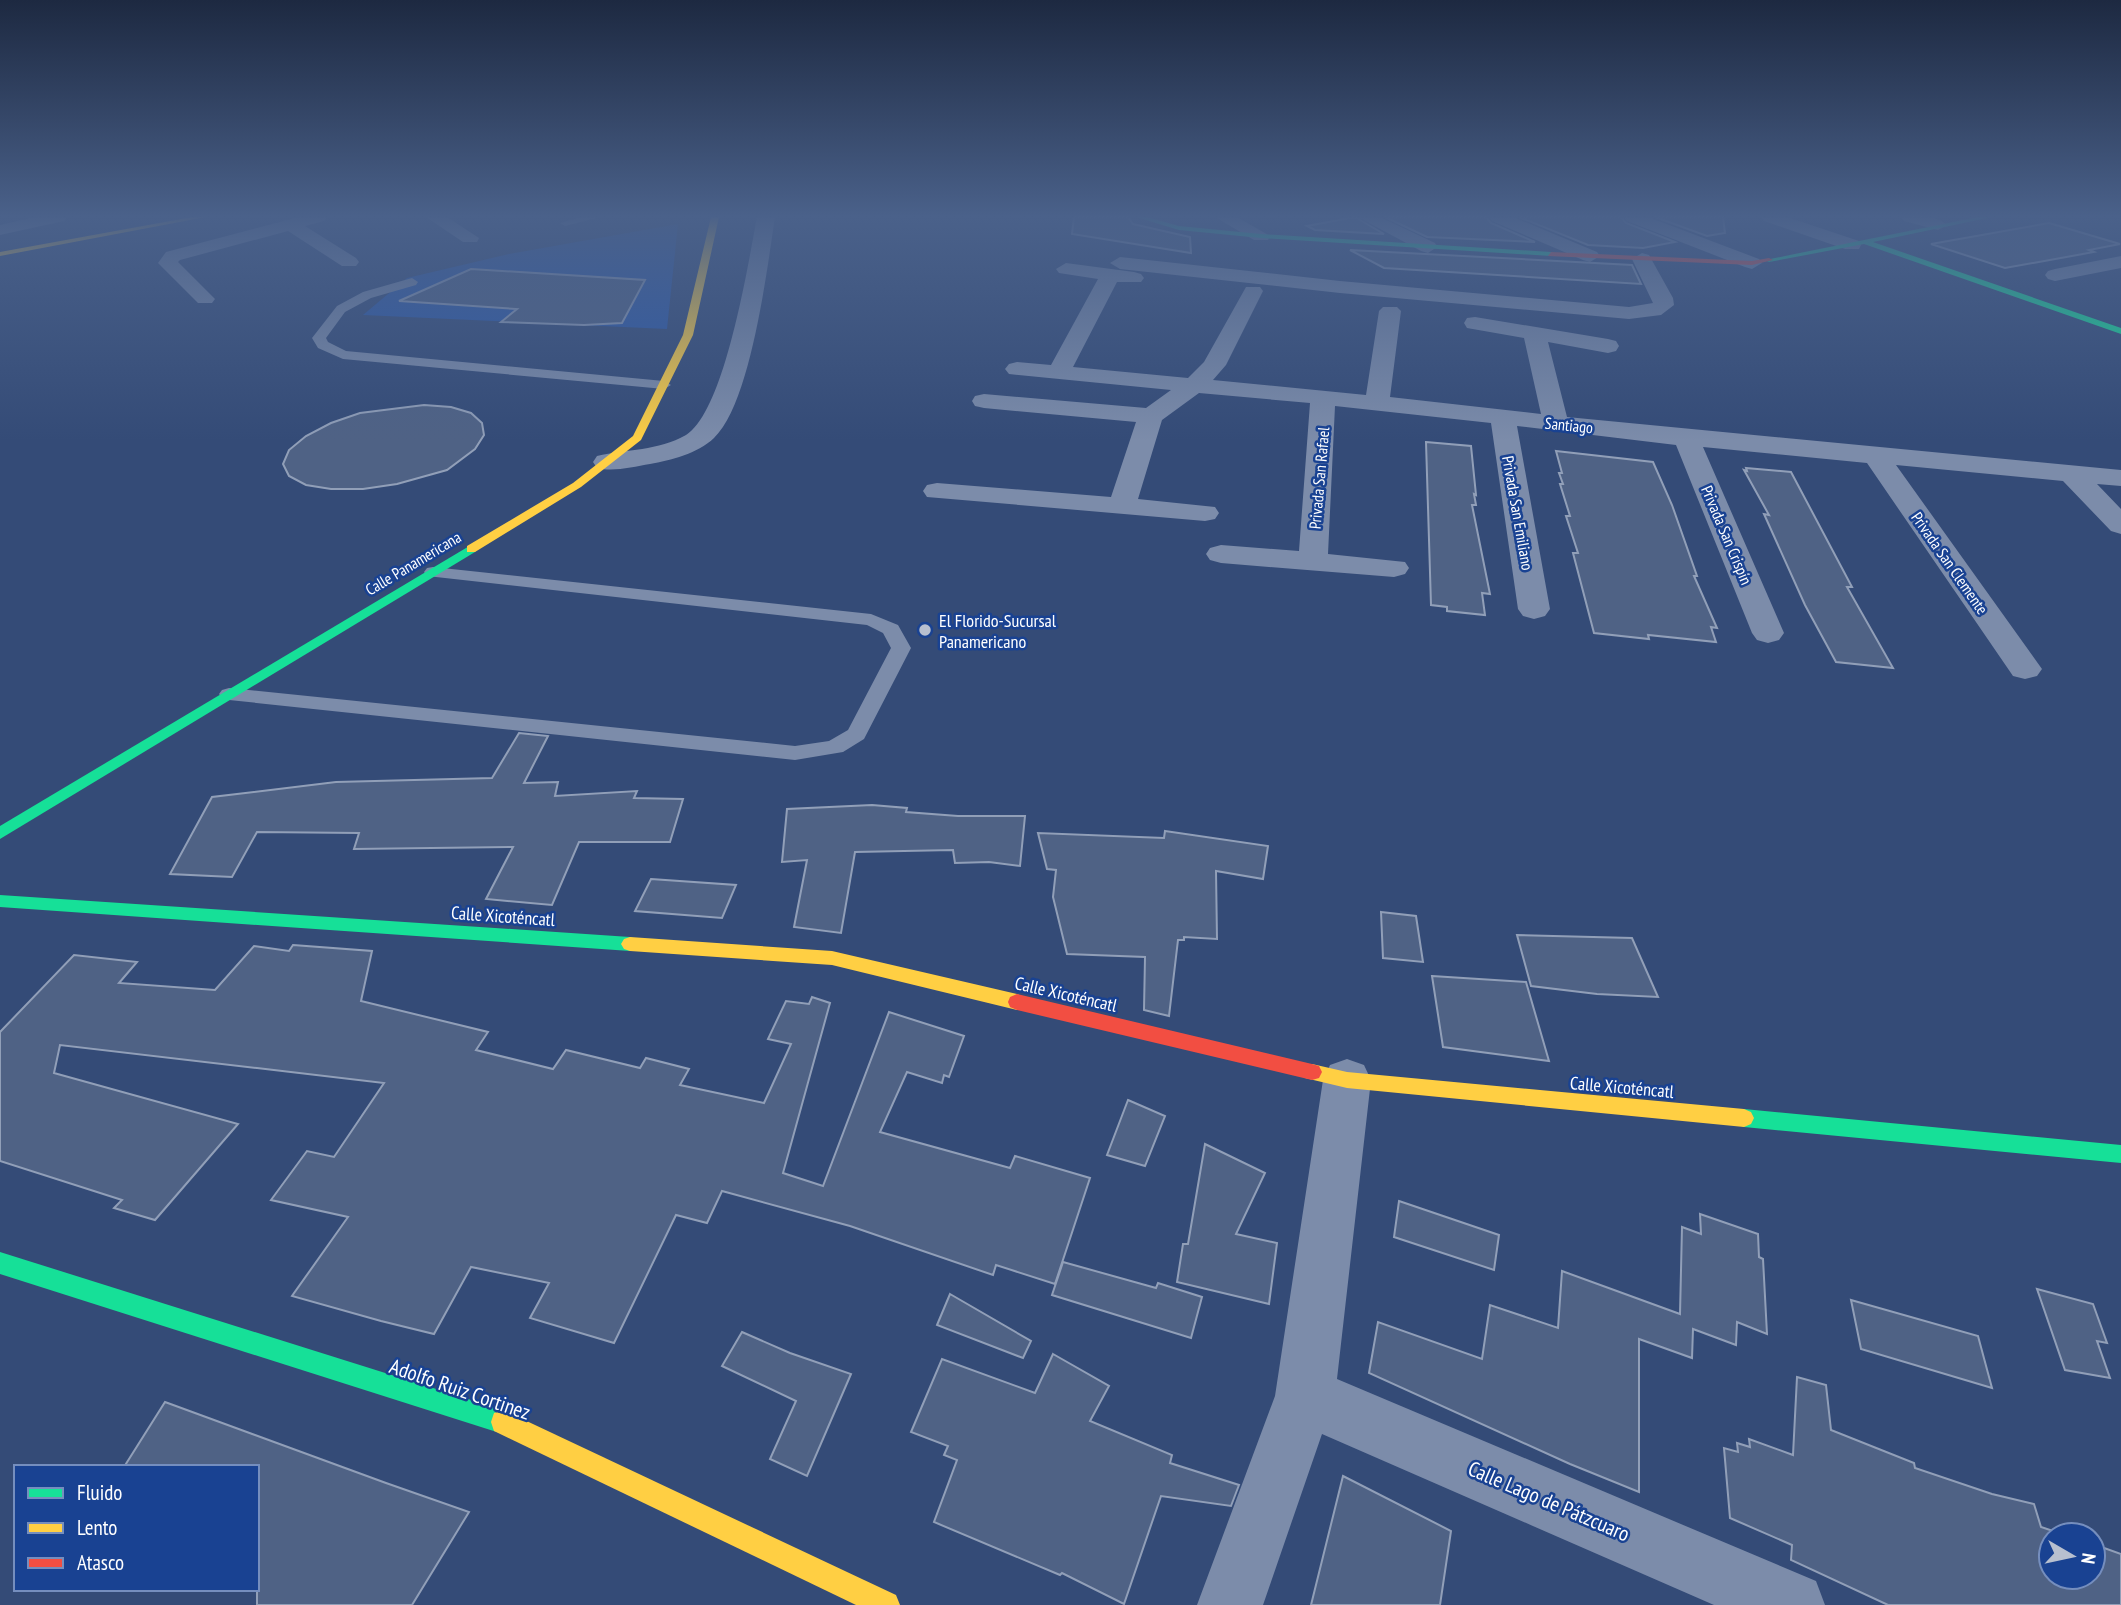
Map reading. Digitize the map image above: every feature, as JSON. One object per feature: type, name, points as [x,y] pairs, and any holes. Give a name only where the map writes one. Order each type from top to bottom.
[{"type":"street","points":[[198,292],[205,299]]},
{"type":"street","name":"Calle Panamericana","points":[[0,833],[577,485],[637,438],[688,335],[698,292]]},
{"type":"street","points":[[606,462],[675,451],[709,430],[728,387],[749,292]]},
{"type":"street","points":[[1058,373],[1103,292]]},
{"type":"street","points":[[1122,506],[1142,436],[1151,416],[1193,386],[1214,365],[1253,292]]},
{"type":"street","points":[[1260,292],[1302,297]]},
{"type":"street","points":[[1394,292],[1629,313],[1654,311],[1664,305],[1660,292]]},
{"type":"street","points":[[2003,292],[2121,331]]},
{"type":"street","points":[[1323,301],[1401,312],[1378,383],[1378,403]]},
{"type":"street","points":[[1473,323],[1608,346]]},
{"type":"street","points":[[1534,332],[1556,423]]},
{"type":"street","name":"Santiago","points":[[1017,369],[1324,397],[1686,438],[2121,478]]},
{"type":"street","name":"Privada San Rafael","points":[[1313,560],[1324,397]]},
{"type":"street","points":[[984,401],[1151,416]]},
{"type":"street","name":"Privada San Emiliano","points":[[1503,418],[1534,609]]},
{"type":"street","name":"Privada San Crispín","points":[[1686,438],[1768,633]]},
{"type":"street","name":"Privada San Clemente","points":[[1876,456],[2025,669]]},
{"type":"street","points":[[2072,474],[2121,525]]},
{"type":"street","points":[[937,491],[1205,513]]},
{"type":"street","points":[[1221,554],[1394,568]]},
{"type":"street","name":"Calle Xicoténcatl","points":[[0,901],[832,958],[1347,1080],[2121,1154]]},
{"type":"street","points":[[1230,1605],[1306,1396],[1347,1080]]},
{"type":"street","name":"Adolfo Ruiz Cortinez","points":[[0,1263],[498,1419],[886,1605]]},
{"type":"street","name":"Calle Lago de Pátzcuaro","points":[[1306,1396],[1792,1605]]},
{"type":"lane","points":[[378,292],[341,309],[319,338],[323,345],[343,355],[664,385]]},
{"type":"lane","points":[[229,694],[795,753],[835,747],[856,734],[901,648],[891,629],[871,620],[433,572]]},
{"type":"shaded area","points":[[390,292],[671,292],[667,329],[363,315]]},
{"type":"building","points":[[419,292],[639,292],[622,323],[584,325],[501,322],[517,309],[399,301]]},
{"type":"building","points":[[424,405],[451,407],[471,413],[482,423],[484,435],[475,449],[447,470],[397,484],[363,489],[331,489],[306,485],[289,476],[283,464],[289,450],[306,436],[331,423],[360,413]]},
{"type":"building","points":[[1426,442],[1471,446],[1476,495],[1474,494],[1476,505],[1472,505],[1490,594],[1482,593],[1485,615],[1447,611],[1447,607],[1431,605]]},
{"type":"building","points":[[1556,451],[1653,462],[1672,505],[1697,576],[1694,576],[1717,628],[1711,627],[1716,642],[1594,633],[1573,553],[1578,553],[1566,516],[1570,516],[1560,484],[1563,484],[1559,473],[1562,473]]},
{"type":"building","points":[[1746,468],[1791,472],[1852,587],[1847,587],[1893,668],[1836,662],[1805,605],[1764,514],[1769,515],[1744,470],[1747,471]]},
{"type":"building","points":[[519,733],[548,736],[524,783],[558,782],[555,796],[637,791],[634,798],[683,799],[670,842],[579,842],[552,905],[486,899],[513,847],[354,849],[359,833],[257,832],[232,877],[170,874],[212,797],[336,782],[492,778]]},
{"type":"building","points":[[872,805],[907,808],[906,812],[958,816],[1025,816],[1020,866],[989,862],[955,863],[953,850],[855,852],[841,933],[794,927],[807,860],[782,862],[787,809]]},
{"type":"building","points":[[1165,831],[1268,846],[1263,879],[1216,871],[1217,939],[1184,937],[1184,940],[1178,940],[1169,1016],[1144,1010],[1145,957],[1067,954],[1053,897],[1056,870],[1047,869],[1038,833],[1164,838]]},
{"type":"building","points":[[651,879],[736,885],[722,918],[635,911]]},
{"type":"building","points":[[1381,912],[1416,916],[1423,962],[1383,958]]},
{"type":"building","points":[[1517,935],[1632,938],[1658,997],[1597,994],[1531,986]]},
{"type":"building","points":[[293,945],[372,951],[361,1001],[488,1032],[476,1050],[553,1069],[566,1050],[640,1068],[646,1058],[689,1069],[680,1085],[764,1103],[791,1044],[768,1039],[786,1001],[809,1004],[812,997],[830,1003],[783,1173],[823,1186],[889,1012],[964,1036],[949,1077],[944,1075],[942,1083],[907,1072],[880,1132],[1010,1168],[1015,1156],[1090,1178],[1055,1284],[996,1265],[993,1275],[850,1226],[722,1191],[707,1223],[676,1215],[614,1343],[530,1318],[549,1283],[471,1267],[434,1334],[292,1296],[348,1217],[271,1200],[307,1151],[334,1157],[384,1083],[60,1045],[54,1073],[238,1124],[155,1220],[114,1208],[122,1200],[0,1161],[0,1032],[74,955],[137,962],[119,983],[215,990],[254,946],[289,951]]},
{"type":"building","points":[[1432,976],[1526,982],[1549,1061],[1443,1047]]},
{"type":"building","points":[[1128,1100],[1165,1116],[1145,1166],[1107,1155]]},
{"type":"building","points":[[1205,1144],[1265,1173],[1236,1234],[1277,1243],[1269,1304],[1177,1282],[1183,1244],[1188,1244]]},
{"type":"building","points":[[1399,1201],[1499,1235],[1494,1270],[1394,1237]]},
{"type":"building","points":[[1700,1214],[1758,1234],[1759,1257],[1763,1259],[1767,1334],[1737,1322],[1736,1345],[1693,1329],[1692,1358],[1639,1339],[1639,1492],[1570,1464],[1369,1373],[1378,1322],[1482,1359],[1490,1305],[1558,1328],[1562,1271],[1680,1314],[1682,1227],[1701,1234]]},
{"type":"building","points":[[1063,1262],[1156,1288],[1158,1283],[1202,1297],[1191,1338],[1052,1295]]},
{"type":"building","points":[[2037,1289],[2093,1304],[2107,1343],[2097,1341],[2110,1378],[2065,1370]]},
{"type":"building","points":[[950,1294],[1031,1341],[1023,1358],[937,1325]]},
{"type":"building","points":[[1851,1300],[1978,1336],[1992,1388],[1861,1349]]},
{"type":"building","points":[[742,1332],[790,1353],[851,1374],[807,1476],[770,1459],[796,1401],[722,1366]]},
{"type":"building","points":[[1053,1354],[1109,1386],[1090,1421],[1172,1455],[1170,1463],[1239,1485],[1231,1506],[1161,1496],[1124,1604],[1062,1573],[1060,1575],[934,1522],[957,1460],[944,1455],[948,1446],[911,1432],[942,1359],[1035,1393]]},
{"type":"building","points":[[1797,1377],[1826,1385],[1831,1430],[1914,1463],[1915,1468],[1992,1494],[2034,1504],[2039,1521],[2037,1521],[2037,1591],[2107,1591],[2107,1549],[2121,1554],[2121,1605],[1888,1605],[1791,1560],[1792,1545],[1730,1518],[1724,1448],[1738,1452],[1737,1443],[1750,1447],[1749,1439],[1793,1455]]},
{"type":"building","points":[[165,1402],[469,1512],[412,1605],[257,1605],[259,1465],[125,1465]]},
{"type":"building","points":[[1343,1476],[1451,1531],[1440,1605],[1311,1605]]},
{"type":"traffic: fast","points":[[2009,292],[2121,331]]},
{"type":"traffic: fast","points":[[0,833],[471,549]]},
{"type":"traffic: fast","points":[[0,901],[630,944]]},
{"type":"traffic: fast","points":[[1744,1118],[2121,1154]]},
{"type":"traffic: fast","points":[[0,1263],[503,1422]]},
{"type":"traffic: slow","points":[[471,549],[577,485],[637,438],[688,335],[698,292]]},
{"type":"traffic: slow","points":[[630,944],[832,958],[1017,1002]]},
{"type":"traffic: slow","points":[[1312,1072],[1347,1080],[1744,1118]]},
{"type":"traffic: slow","points":[[503,1422],[886,1605]]},
{"type":"traffic: jam","points":[[1017,1002],[1312,1072]]},
{"type":"place","name":"El Florido-Sucursal Panamericano","points":[[925,630]]}]
